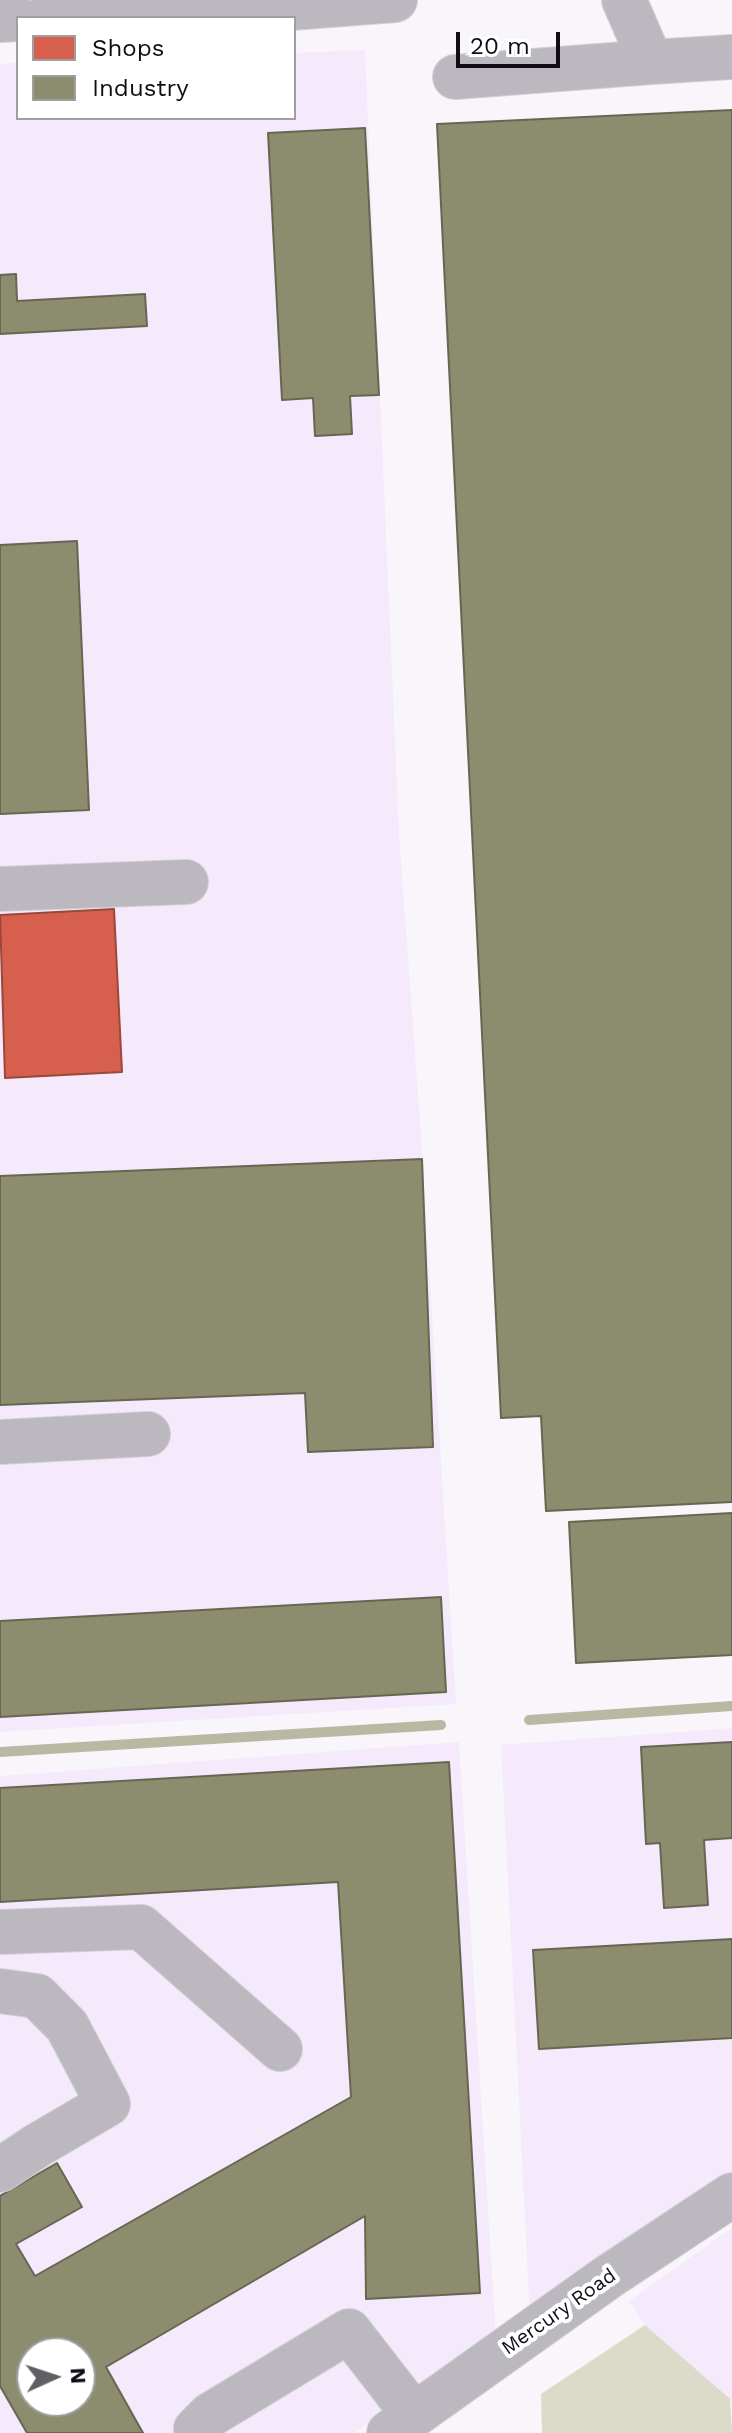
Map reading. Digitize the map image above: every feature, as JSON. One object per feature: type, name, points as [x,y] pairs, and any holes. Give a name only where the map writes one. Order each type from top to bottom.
[{"type":"street","points":[[97,16],[278,9],[395,0]]},
{"type":"street","points":[[624,0],[651,62]]},
{"type":"street","points":[[455,77],[732,57]]},
{"type":"street","points":[[0,889],[186,882]]},
{"type":"street","points":[[0,1442],[148,1434]]},
{"type":"street","points":[[0,1932],[141,1927],[280,2049]]},
{"type":"street","points":[[0,1991],[37,1996],[67,2026],[108,2104],[0,2170]]},
{"type":"street","name":"Mercury Road","points":[[402,2424],[608,2277],[732,2195]]},
{"type":"street","points":[[197,2433],[196,2429],[210,2415],[349,2331],[402,2424]]},
{"type":"shaded area","points":[[365,50],[399,835],[456,1704],[0,1732],[0,64],[16,63],[16,120],[296,120],[296,53]]},
{"type":"shaded area","points":[[732,1728],[732,2179],[530,2317],[501,1745]]},
{"type":"shaded area","points":[[459,1742],[496,2338],[354,2433],[0,2433],[0,1776]]},
{"type":"shaded area","points":[[732,2228],[732,2402],[645,2325],[629,2301]]},
{"type":"green space","points":[[645,2325],[730,2399],[732,2433],[542,2433],[541,2394]]},
{"type":"building: Shops","points":[[114,909],[122,1072],[5,1078],[0,915]]},
{"type":"building: Industry","points":[[732,110],[732,1502],[546,1511],[541,1416],[501,1418],[437,124]]},
{"type":"building: Industry","points":[[365,128],[379,395],[350,396],[352,434],[315,436],[313,398],[282,400],[268,133]]},
{"type":"building: Industry","points":[[16,274],[17,301],[145,294],[147,326],[0,334],[0,275]]},
{"type":"building: Industry","points":[[77,541],[89,810],[0,814],[0,545]]},
{"type":"building: Industry","points":[[422,1159],[433,1447],[308,1452],[305,1393],[0,1405],[0,1176]]},
{"type":"building: Industry","points":[[732,1513],[732,1655],[576,1663],[569,1522]]},
{"type":"building: Industry","points":[[441,1597],[446,1692],[0,1717],[0,1621]]},
{"type":"building: Industry","points":[[732,1742],[732,1838],[704,1840],[708,1905],[664,1908],[660,1843],[646,1844],[641,1747]]},
{"type":"building: Industry","points":[[449,1762],[480,2293],[366,2299],[365,2216],[106,2367],[143,2433],[27,2433],[18,2417],[96,2417],[96,2337],[16,2337],[16,2414],[0,2386],[0,2196],[57,2163],[82,2207],[16,2244],[35,2276],[351,2097],[338,1882],[0,1902],[0,1788]]},
{"type":"building: Industry","points":[[732,1939],[732,2038],[539,2049],[533,1950]]},
{"type":"waterway","points":[[529,1720],[732,1706]]},
{"type":"waterway","points":[[0,1752],[441,1725]]}]
